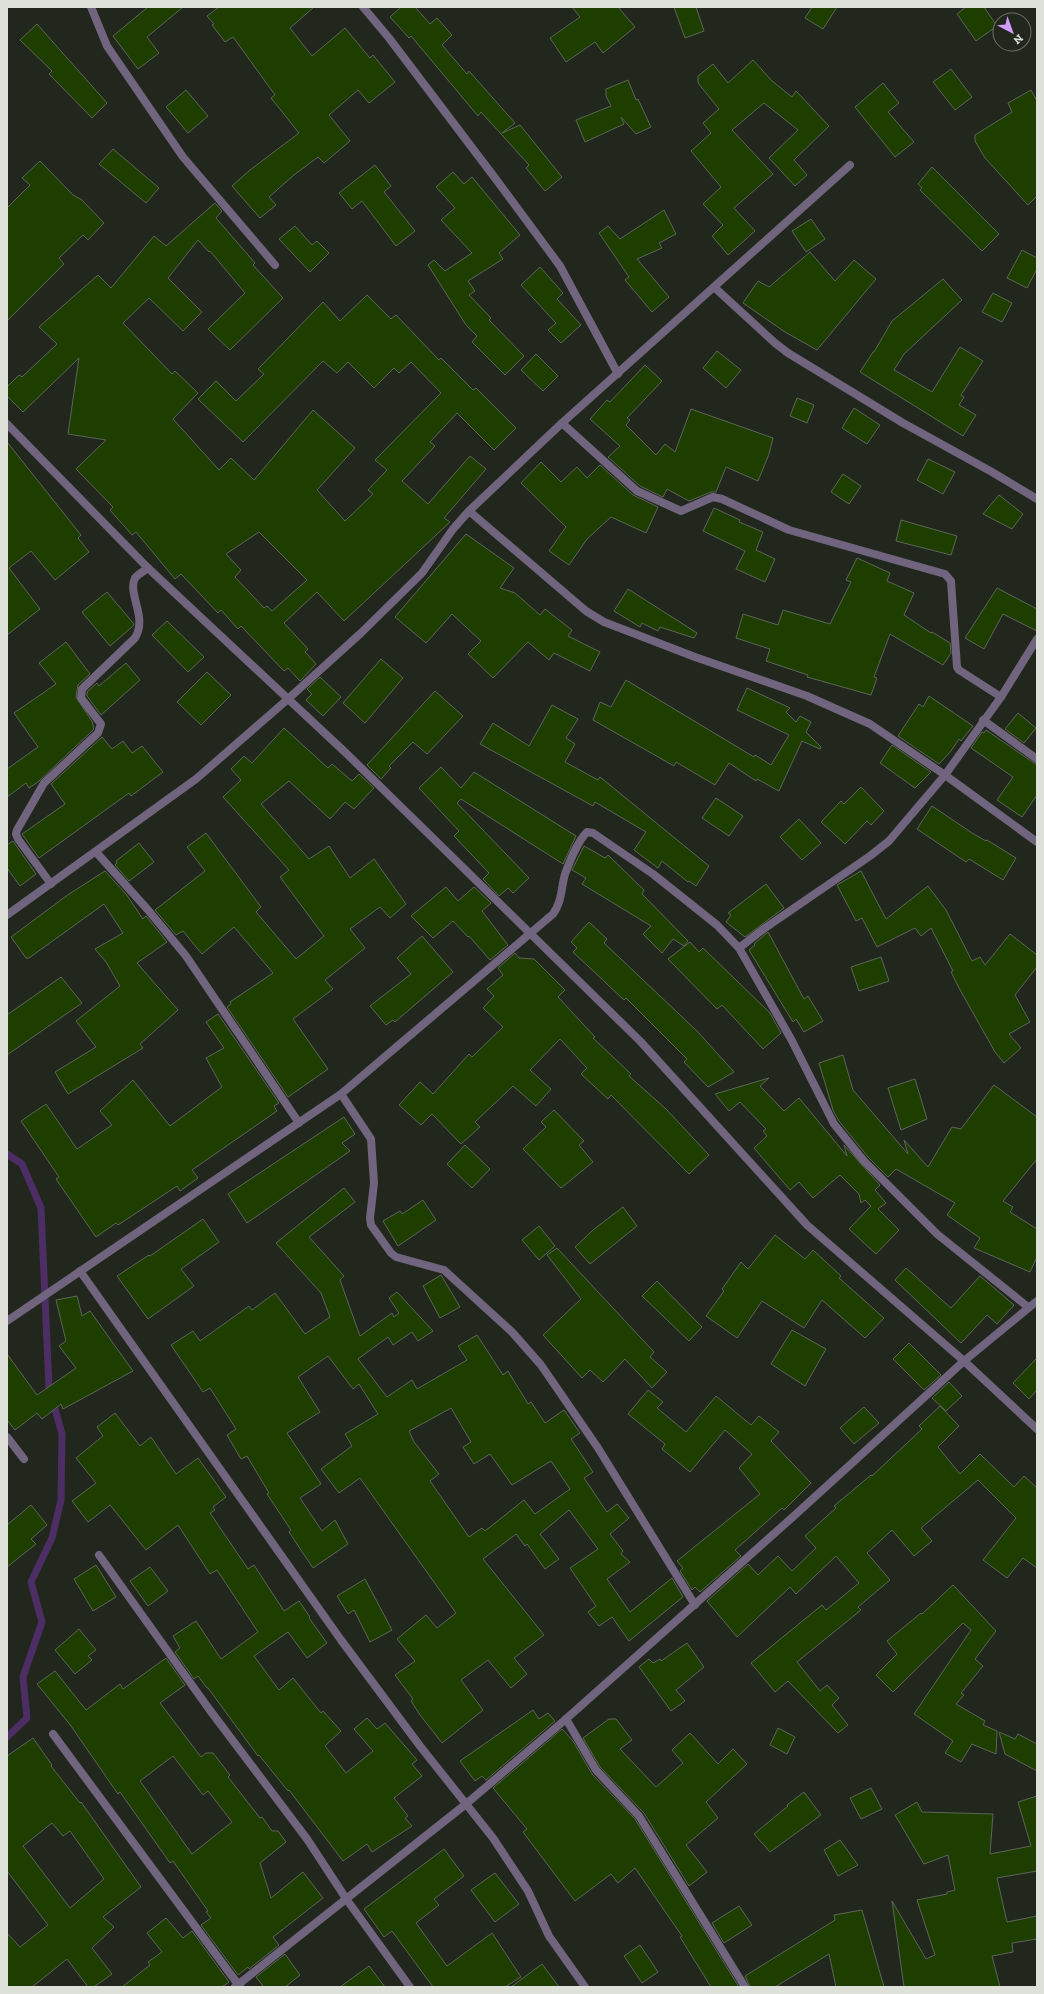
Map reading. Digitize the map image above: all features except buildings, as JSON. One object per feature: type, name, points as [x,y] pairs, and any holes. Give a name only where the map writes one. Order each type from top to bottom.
[{"type":"street","points":[[91,7],[107,46],[183,157],[275,265]]},
{"type":"street","points":[[363,7],[389,38],[560,266],[618,374]]},
{"type":"street","points":[[7,915],[196,779],[288,699],[362,633],[422,573],[453,529],[469,511],[562,423],[850,165]]},
{"type":"street","points":[[714,287],[788,353],[902,423],[992,472],[1037,499]]},
{"type":"street","points":[[562,423],[637,491],[681,511],[713,497],[722,499],[789,530],[946,574],[951,581],[959,670],[1001,697]]},
{"type":"street","points":[[7,424],[148,568],[347,754],[657,1058],[807,1225],[964,1361],[1037,1429]]},
{"type":"street","points":[[469,511],[586,611],[604,622],[695,657],[807,696],[870,724],[945,774],[1037,842]]},
{"type":"street","points":[[51,884],[18,839],[16,834],[17,830],[44,783],[98,733],[101,724],[81,698],[80,693],[82,689],[135,638],[140,631],[133,585],[136,577],[148,568]]},
{"type":"street","points":[[739,948],[889,841],[945,774],[1001,697],[1037,638]]},
{"type":"street","points":[[983,720],[1037,759]]},
{"type":"street","points":[[7,1321],[341,1094],[531,934],[557,908],[566,874],[582,837],[587,832],[593,834],[654,874],[717,925],[739,948],[791,1039],[834,1124],[864,1161],[937,1234],[1028,1307]]},
{"type":"street","points":[[96,852],[148,910],[186,956],[298,1123]]},
{"type":"street","points":[[341,1094],[371,1139],[374,1183],[370,1218],[375,1231],[391,1253],[396,1257],[444,1270],[512,1332],[541,1365],[598,1448],[695,1605]]},
{"type":"street","points":[[80,1271],[341,1640],[493,1838],[519,1876],[549,1936],[585,1987]]},
{"type":"street","points":[[53,1734],[238,1986],[466,1804],[566,1719],[695,1605],[964,1361],[1037,1300]]},
{"type":"street","points":[[7,1437],[24,1459]]},
{"type":"street","points":[[100,1555],[209,1709],[307,1839],[347,1900],[410,1987]]},
{"type":"street","points":[[566,1719],[596,1770],[639,1816],[745,1987]]},
{"type":"waterway","points":[[7,1154],[22,1164],[41,1208],[49,1387],[62,1434],[61,1500],[52,1538],[31,1582],[42,1622],[23,1677],[27,1718],[7,1737]]}]
